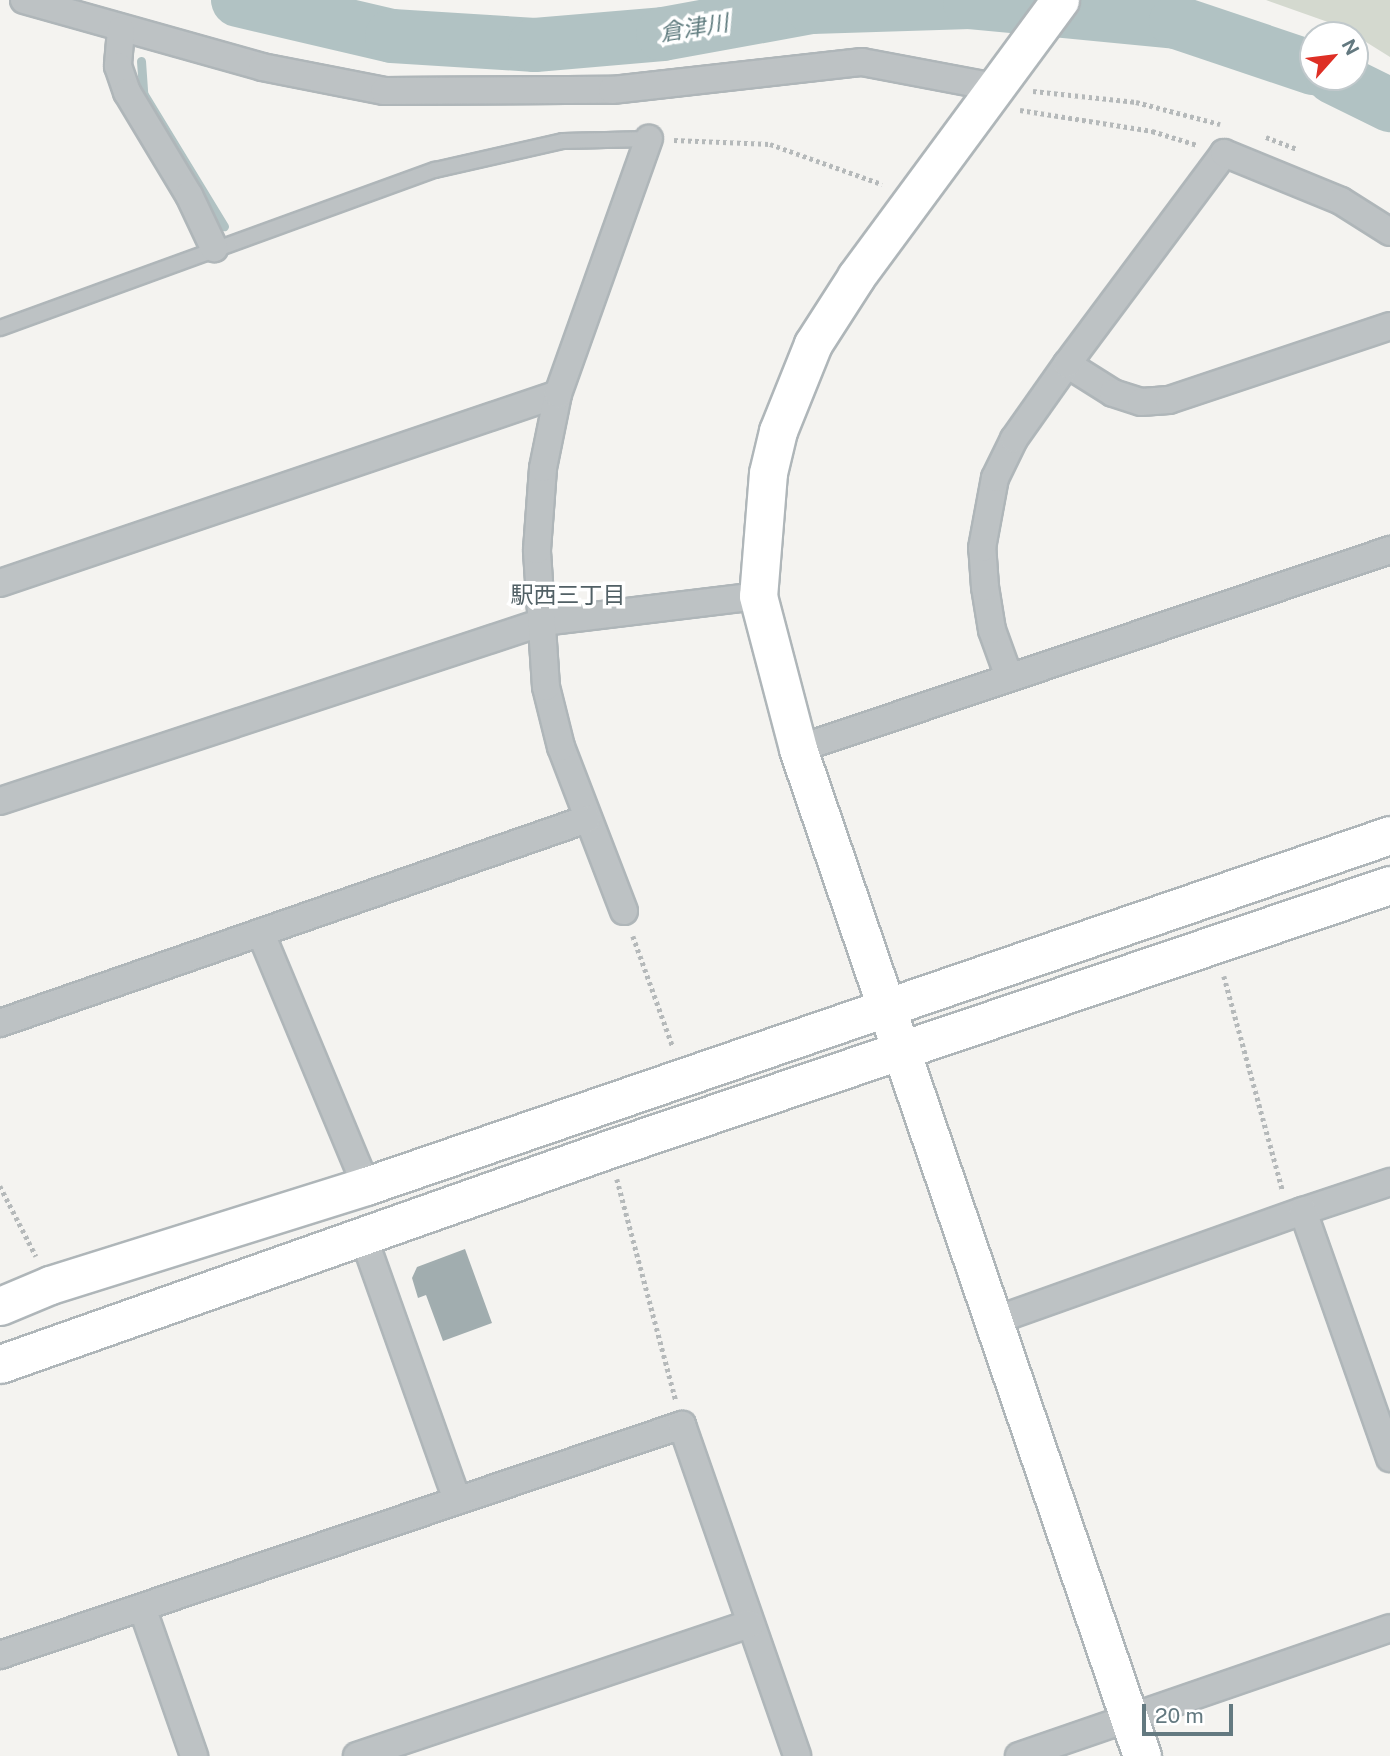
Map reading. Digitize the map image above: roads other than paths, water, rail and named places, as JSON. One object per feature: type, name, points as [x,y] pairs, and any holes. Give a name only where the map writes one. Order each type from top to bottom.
[{"type":"street","points":[[24,0],[121,30],[262,67],[384,91],[612,90],[862,62],[995,86]]},
{"type":"street","points":[[1060,0],[837,305],[794,387],[768,473],[758,596],[798,749],[901,1048],[991,1322],[1142,1756]]},
{"type":"street","points":[[121,30],[118,66],[127,92],[189,195],[214,248]]},
{"type":"street","points":[[624,911],[587,819],[546,687],[539,522],[543,468],[558,394],[649,139]]},
{"type":"street","points":[[1009,677],[992,630],[985,587],[986,511],[1014,439],[1224,153],[1330,196],[1390,232]]},
{"type":"street","points":[[1067,364],[1113,393],[1141,402],[1169,400],[1390,326]]},
{"type":"street","points":[[0,583],[558,394]]},
{"type":"street","points":[[798,749],[1390,550]]},
{"type":"street","points":[[0,800],[543,622],[758,596]]},
{"type":"street","points":[[0,1023],[262,936],[587,819]]},
{"type":"street","points":[[0,1306],[50,1285],[366,1186],[682,1074],[1390,835]]},
{"type":"street","points":[[0,1364],[901,1048],[1390,885]]},
{"type":"street","points":[[262,936],[366,1186]]},
{"type":"street","points":[[991,1322],[1390,1182]]},
{"type":"street","points":[[1297,1213],[1381,1404],[1390,1458]]},
{"type":"street","points":[[363,1236],[456,1497]]},
{"type":"street","points":[[0,1655],[143,1610],[456,1497],[682,1425],[797,1756]]},
{"type":"street","points":[[143,1610],[194,1756]]},
{"type":"street","points":[[357,1756],[749,1623]]},
{"type":"street","points":[[1019,1756],[1390,1628]]},
{"type":"lane","points":[[0,328],[214,248],[507,150],[562,141],[649,139]]},
{"type":"waterway","name":"倉津川","points":[[238,0],[392,36],[535,45],[663,34],[812,7],[970,2],[1176,22],[1299,63]]},
{"type":"waterway","points":[[141,61],[143,93],[224,226]]},
{"type":"waterway","name":"倉津川","points":[[1362,91],[1390,105]]},
{"type":"district","name":"駅西三丁目","points":[[568,595]]}]
